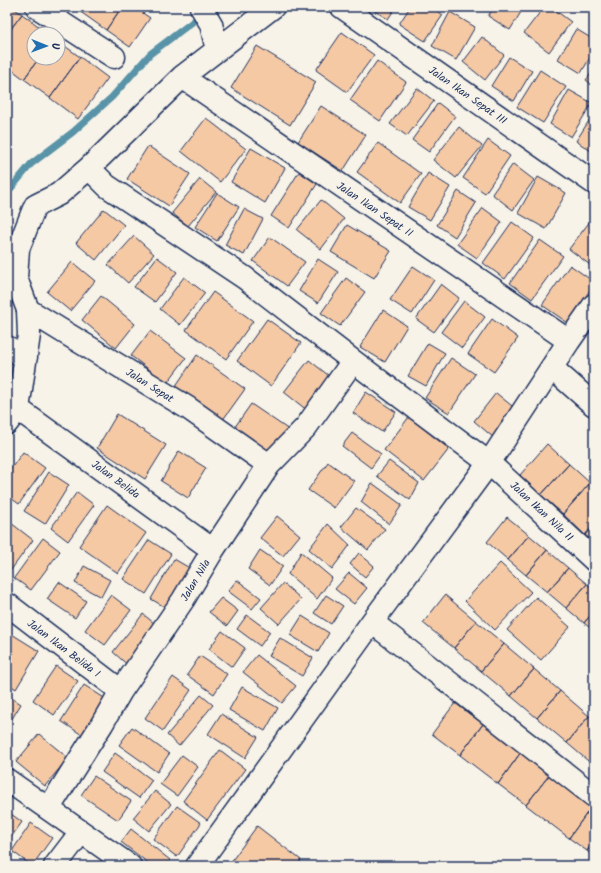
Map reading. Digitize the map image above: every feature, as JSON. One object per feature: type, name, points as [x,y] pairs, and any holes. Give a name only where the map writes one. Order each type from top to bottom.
[{"type":"street","points":[[36,7],[114,57]]},
{"type":"street","points":[[13,416],[17,352],[29,335],[28,310],[16,278],[18,249],[35,206],[59,194],[89,168],[182,77],[273,7]]},
{"type":"street","name":"Jalan Ikan Sepat III","points":[[342,7],[594,183]]},
{"type":"street","points":[[206,15],[218,50]]},
{"type":"street","name":"Jalan Ikan Sepat II","points":[[182,77],[569,341]]},
{"type":"street","name":"Jalan Ikan Nila II","points":[[89,168],[107,186],[245,278],[489,463],[594,560]]},
{"type":"street","points":[[197,866],[372,622],[489,463],[594,305]]},
{"type":"street","name":"Jalan Sepat","points":[[28,310],[188,408],[269,465]]},
{"type":"street","name":"Jalan Nila","points":[[49,808],[121,692],[183,600],[213,550],[269,465],[306,427],[353,361]]},
{"type":"street","points":[[552,368],[594,405]]},
{"type":"street","name":"Jalan Belida","points":[[13,416],[213,550]]},
{"type":"street","name":"Jalan Ikan Belida I","points":[[7,604],[121,692]]},
{"type":"street","points":[[372,622],[594,796]]},
{"type":"street","points":[[7,780],[130,866]]},
{"type":"street","points":[[55,866],[81,832]]},
{"type":"building","points":[[7,7],[12,7],[22,14],[7,34]]},
{"type":"building","points":[[74,7],[87,7],[82,13]]},
{"type":"building","points":[[87,7],[122,7],[106,30],[82,13]]},
{"type":"building","points":[[122,7],[134,7],[150,18],[130,47],[106,30]]},
{"type":"building","points":[[368,7],[396,7],[388,19]]},
{"type":"building","points":[[410,7],[431,7],[443,15],[425,41],[399,24]]},
{"type":"building","points":[[494,7],[524,7],[510,30],[488,16]]},
{"type":"building","points":[[544,7],[551,7],[571,22],[549,52],[524,33]]},
{"type":"building","points":[[450,12],[475,27],[456,60],[432,46]]},
{"type":"building","points":[[22,14],[38,26],[26,26],[26,66],[33,66],[24,79],[7,66],[7,34]]},
{"type":"building","points":[[576,29],[594,40],[594,51],[581,73],[558,59]]},
{"type":"building","points":[[342,32],[374,55],[347,92],[316,70]]},
{"type":"building","points":[[482,37],[504,55],[485,80],[463,62]]},
{"type":"building","points":[[257,46],[316,82],[290,125],[231,88]]},
{"type":"building","points":[[66,47],[80,57],[50,98],[24,79],[33,66],[66,66]]},
{"type":"building","points":[[80,57],[108,78],[78,119],[50,98]]},
{"type":"building","points":[[509,57],[532,71],[514,101],[491,86]]},
{"type":"building","points":[[377,61],[406,82],[380,121],[350,100]]},
{"type":"building","points":[[540,70],[566,87],[543,123],[517,107]]},
{"type":"building","points":[[594,70],[594,86],[586,80]]},
{"type":"building","points":[[417,88],[434,101],[407,136],[390,124]]},
{"type":"building","points":[[569,90],[592,103],[571,137],[550,124]]},
{"type":"building","points":[[438,103],[455,116],[429,152],[412,140]]},
{"type":"building","points":[[321,106],[366,135],[343,171],[298,142]]},
{"type":"building","points":[[594,113],[594,153],[576,141]]},
{"type":"building","points":[[206,118],[246,149],[220,182],[181,151]]},
{"type":"building","points":[[459,127],[482,146],[456,178],[433,160]]},
{"type":"building","points":[[488,140],[510,156],[485,193],[463,178]]},
{"type":"building","points":[[378,143],[421,174],[400,203],[357,172]]},
{"type":"building","points":[[148,146],[190,174],[169,206],[127,179]]},
{"type":"building","points":[[251,148],[285,168],[265,203],[231,182]]},
{"type":"building","points":[[513,164],[534,180],[513,210],[492,194]]},
{"type":"building","points":[[299,172],[317,184],[289,228],[271,216]]},
{"type":"building","points":[[428,173],[450,187],[430,220],[408,207]]},
{"type":"building","points":[[538,177],[566,193],[546,229],[518,213]]},
{"type":"building","points":[[200,179],[216,192],[188,226],[172,213]]},
{"type":"building","points":[[458,191],[476,203],[455,237],[437,225]]},
{"type":"building","points":[[217,193],[239,207],[217,241],[195,227]]},
{"type":"building","points":[[321,200],[344,219],[321,249],[297,230]]},
{"type":"building","points":[[483,208],[502,222],[477,258],[457,244]]},
{"type":"building","points":[[104,209],[124,225],[96,260],[76,243]]},
{"type":"building","points":[[244,209],[263,219],[244,255],[225,245]]},
{"type":"building","points":[[594,216],[594,268],[569,249]]},
{"type":"building","points":[[512,222],[534,238],[505,279],[483,263]]},
{"type":"building","points":[[347,225],[391,251],[374,278],[331,252]]},
{"type":"building","points":[[134,236],[154,254],[128,283],[108,265]]},
{"type":"building","points":[[270,237],[305,262],[287,286],[253,261]]},
{"type":"building","points":[[540,240],[563,256],[532,299],[510,283]]},
{"type":"building","points":[[157,257],[177,272],[155,302],[134,287]]},
{"type":"building","points":[[318,259],[338,272],[318,303],[299,291]]},
{"type":"building","points":[[72,262],[95,281],[70,311],[47,292]]},
{"type":"building","points":[[570,265],[594,282],[594,284],[568,323],[542,305]]},
{"type":"building","points":[[413,266],[434,280],[412,314],[390,300]]},
{"type":"building","points":[[184,277],[205,293],[180,325],[160,309]]},
{"type":"building","points":[[346,278],[365,292],[340,326],[321,313]]},
{"type":"building","points":[[441,284],[459,298],[434,332],[416,319]]},
{"type":"building","points":[[213,292],[253,321],[226,359],[186,330]]},
{"type":"building","points":[[101,296],[135,324],[116,348],[82,320]]},
{"type":"building","points":[[464,301],[485,317],[462,348],[441,332]]},
{"type":"building","points":[[383,310],[407,326],[385,362],[360,347]]},
{"type":"building","points":[[267,319],[301,343],[271,386],[237,361]]},
{"type":"building","points":[[492,319],[518,338],[494,372],[468,354]]},
{"type":"building","points":[[150,331],[186,358],[167,383],[131,356]]},
{"type":"building","points":[[428,343],[445,353],[426,386],[408,376]]},
{"type":"building","points":[[197,355],[245,389],[222,421],[175,387]]},
{"type":"building","points":[[451,358],[475,374],[449,413],[425,398]]},
{"type":"building","points":[[309,360],[333,379],[308,411],[284,392]]},
{"type":"building","points":[[366,392],[396,412],[382,432],[353,413]]},
{"type":"building","points":[[496,393],[517,410],[494,438],[474,421]]},
{"type":"building","points":[[251,404],[289,430],[270,457],[232,431]]},
{"type":"building","points":[[117,414],[166,445],[145,479],[97,448]]},
{"type":"building","points":[[409,417],[449,449],[424,481],[384,450]]},
{"type":"building","points":[[352,433],[381,454],[371,468],[342,446]]},
{"type":"building","points":[[547,444],[569,464],[541,495],[520,475]]},
{"type":"building","points":[[179,451],[206,468],[188,498],[161,481]]},
{"type":"building","points":[[23,452],[45,468],[19,504],[7,495],[7,474]]},
{"type":"building","points":[[389,461],[419,483],[410,500],[377,476]]},
{"type":"building","points":[[328,462],[354,481],[334,508],[308,490]]},
{"type":"building","points":[[569,464],[590,483],[563,514],[541,495]]},
{"type":"building","points":[[49,472],[69,485],[45,524],[24,511]]},
{"type":"building","points":[[372,483],[402,505],[389,524],[361,502]]},
{"type":"building","points":[[590,483],[594,486],[594,525],[585,535],[563,514]]},
{"type":"building","points":[[77,492],[94,505],[68,541],[51,528]]},
{"type":"building","points":[[107,505],[146,533],[118,573],[79,546]]},
{"type":"building","points":[[356,508],[385,529],[368,550],[341,527]]},
{"type":"building","points":[[277,516],[300,535],[283,556],[260,538]]},
{"type":"building","points":[[507,517],[529,535],[508,560],[487,542]]},
{"type":"building","points":[[11,523],[33,540],[8,574],[7,529]]},
{"type":"building","points":[[328,524],[350,545],[332,569],[309,549]]},
{"type":"building","points":[[594,525],[594,542],[585,535]]},
{"type":"building","points":[[529,535],[547,550],[526,575],[508,560]]},
{"type":"building","points":[[43,538],[60,551],[31,590],[14,578]]},
{"type":"building","points":[[149,540],[171,554],[146,594],[123,579]]},
{"type":"building","points":[[260,550],[283,566],[270,585],[248,569]]},
{"type":"building","points":[[547,550],[568,568],[547,592],[526,575]]},
{"type":"building","points":[[301,552],[332,578],[317,599],[288,574]]},
{"type":"building","points":[[359,553],[374,566],[365,577],[350,564]]},
{"type":"building","points":[[174,559],[193,570],[170,610],[151,599]]},
{"type":"building","points":[[500,563],[531,592],[495,630],[465,601]]},
{"type":"building","points":[[84,566],[110,580],[101,597],[75,583]]},
{"type":"building","points":[[568,568],[587,584],[566,608],[547,592]]},
{"type":"building","points":[[349,573],[367,588],[354,604],[335,589]]},
{"type":"building","points":[[237,580],[261,598],[252,609],[228,591]]},
{"type":"building","points":[[59,582],[86,601],[75,618],[47,599]]},
{"type":"building","points":[[283,583],[301,599],[279,624],[261,608]]},
{"type":"building","points":[[587,584],[594,590],[594,611],[584,623],[566,608]]},
{"type":"building","points":[[111,595],[131,610],[105,645],[85,630]]},
{"type":"building","points":[[326,595],[343,606],[331,624],[314,613]]},
{"type":"building","points":[[445,595],[476,621],[454,648],[423,623]]},
{"type":"building","points":[[536,597],[570,627],[541,660],[507,630]]},
{"type":"building","points":[[221,598],[238,611],[227,626],[209,612]]},
{"type":"building","points":[[594,611],[594,631],[584,623]]},
{"type":"building","points":[[143,614],[161,629],[131,668],[113,652]]},
{"type":"building","points":[[247,615],[270,632],[260,646],[237,629]]},
{"type":"building","points":[[302,616],[329,633],[318,652],[290,635]]},
{"type":"building","points":[[476,621],[504,644],[481,671],[454,648]]},
{"type":"building","points":[[7,631],[39,651],[16,689],[7,683]]},
{"type":"building","points":[[222,631],[245,648],[232,667],[209,649]]},
{"type":"building","points":[[280,638],[313,658],[302,676],[269,656]]},
{"type":"building","points":[[504,644],[534,669],[511,696],[481,671]]},
{"type":"building","points":[[257,655],[296,686],[282,703],[243,672]]},
{"type":"building","points":[[200,656],[227,674],[214,694],[187,675]]},
{"type":"building","points":[[56,666],[78,681],[54,715],[33,700]]},
{"type":"building","points":[[534,669],[560,691],[537,718],[511,696]]},
{"type":"building","points":[[173,677],[191,690],[163,731],[145,718]]},
{"type":"building","points":[[84,685],[109,701],[85,737],[61,721]]},
{"type":"building","points":[[242,687],[278,708],[265,731],[229,710]]},
{"type":"building","points":[[560,691],[589,716],[567,743],[537,718]]},
{"type":"building","points":[[7,695],[21,704],[7,727]]},
{"type":"building","points":[[201,695],[213,705],[179,746],[167,735]]},
{"type":"building","points":[[455,703],[483,724],[460,755],[432,734]]},
{"type":"building","points":[[221,714],[258,737],[245,758],[208,734]]},
{"type":"building","points":[[589,716],[594,720],[594,766],[567,743]]},
{"type":"building","points":[[483,724],[521,752],[498,784],[460,755]]},
{"type":"building","points":[[132,727],[169,754],[157,772],[119,745]]},
{"type":"building","points":[[39,734],[68,758],[45,786],[16,762]]},
{"type":"building","points":[[220,750],[245,769],[207,820],[183,801]]},
{"type":"building","points":[[521,752],[550,774],[526,805],[498,784]]},
{"type":"building","points":[[115,753],[152,780],[139,798],[102,772]]},
{"type":"building","points":[[182,755],[198,767],[177,796],[160,784]]},
{"type":"building","points":[[550,774],[592,806],[569,838],[526,805]]},
{"type":"building","points":[[94,776],[131,801],[118,820],[81,795]]},
{"type":"building","points":[[155,791],[171,804],[149,831],[133,818]]},
{"type":"building","points":[[177,806],[201,823],[177,857],[153,839]]},
{"type":"building","points":[[592,806],[594,808],[594,841],[587,851],[569,838]]},
{"type":"building","points":[[7,811],[22,822],[7,843]]},
{"type":"building","points":[[31,823],[52,838],[32,866],[12,851]]},
{"type":"building","points":[[257,826],[301,860],[297,866],[228,866]]},
{"type":"building","points":[[131,829],[170,860],[165,866],[152,866],[121,842]]},
{"type":"building","points":[[594,841],[594,857],[587,851]]},
{"type":"waterway","points":[[7,193],[31,164],[73,132],[112,97],[150,54],[203,14]]}]
